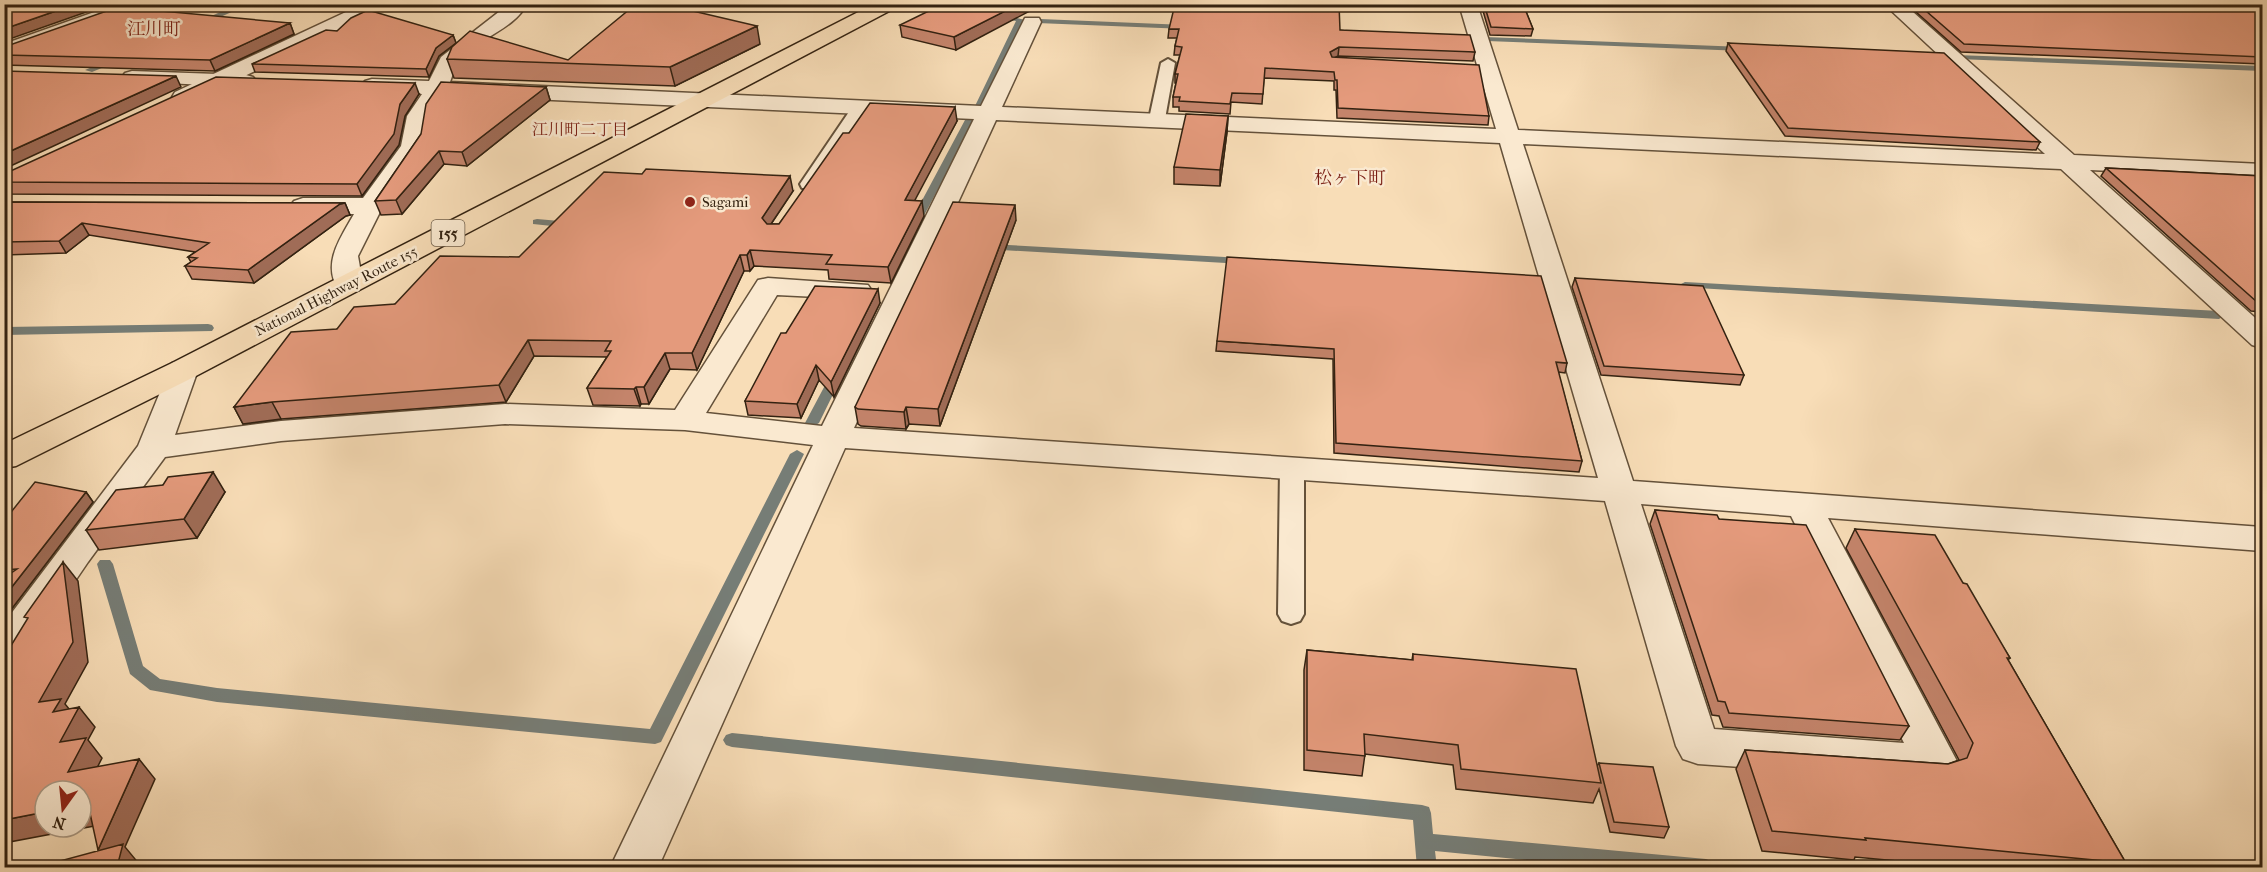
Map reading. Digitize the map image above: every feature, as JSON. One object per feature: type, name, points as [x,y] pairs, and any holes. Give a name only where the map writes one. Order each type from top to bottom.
[{"type":"highway","name":"National Highway Route 155","points":[[4,458],[183,370],[889,4]]},
{"type":"street","points":[[4,51],[136,4]]},
{"type":"street","points":[[164,105],[379,4]]},
{"type":"street","points":[[349,284],[345,256],[370,206],[412,146],[418,117],[438,86],[448,61],[466,44],[514,11],[518,4]]},
{"type":"street","points":[[1468,4],[1482,68],[1509,136],[1698,746],[1936,763],[1803,504]]},
{"type":"street","points":[[1893,4],[2262,339]]},
{"type":"street","points":[[634,867],[833,437],[1032,22]]},
{"type":"street","points":[[111,77],[264,82]]},
{"type":"street","points":[[357,84],[990,111],[2262,171]]},
{"type":"street","points":[[276,206],[370,206]]},
{"type":"street","points":[[685,420],[768,286],[903,294]]},
{"type":"street","points":[[4,654],[75,553],[154,448],[183,370]]},
{"type":"street","points":[[154,448],[281,431],[505,414],[685,420],[833,437],[1618,490],[2262,539]]},
{"type":"lane","points":[[1157,119],[1168,63]]},
{"type":"lane","points":[[802,194],[860,106]]},
{"type":"lane","points":[[1291,614],[1292,468]]},
{"type":"building","points":[[4,4],[76,4],[4,29]]},
{"type":"building","points":[[636,4],[663,4],[757,26],[670,67],[447,59],[452,47],[470,31],[568,60]]},
{"type":"building","points":[[943,4],[1019,4],[954,37],[900,25]]},
{"type":"building","points":[[1175,4],[1339,4],[1340,30],[1470,35],[1475,52],[1339,47],[1330,52],[1332,57],[1479,65],[1489,116],[1338,108],[1337,80],[1335,80],[1334,72],[1265,68],[1263,94],[1232,93],[1230,104],[1179,101],[1180,97],[1173,97],[1178,74],[1175,74],[1182,47],[1175,46],[1179,29],[1169,29]]},
{"type":"building","points":[[1484,4],[1523,4],[1533,29],[1491,27]]},
{"type":"building","points":[[1918,4],[2262,4],[2262,57],[1964,44]]},
{"type":"building","points":[[118,7],[290,23],[210,60],[4,55],[4,47]]},
{"type":"building","points":[[368,10],[453,35],[436,48],[426,69],[252,64],[326,30],[337,31],[351,18]]},
{"type":"building","points":[[1728,43],[1944,53],[2040,142],[1788,128]]},
{"type":"building","points":[[4,71],[176,76],[4,154]]},
{"type":"building","points":[[216,77],[415,83],[400,104],[394,134],[357,184],[4,182],[4,174]]},
{"type":"building","points":[[441,82],[546,87],[462,152],[439,151],[396,200],[375,201],[421,134],[426,104]]},
{"type":"building","points":[[870,103],[955,107],[905,200],[922,201],[888,267],[826,264],[832,255],[750,250],[747,255],[740,255],[692,353],[665,353],[644,387],[634,389],[587,388],[611,351],[605,351],[611,341],[528,340],[499,385],[272,402],[234,407],[291,332],[337,329],[354,307],[395,304],[440,256],[519,257],[604,172],[642,174],[646,169],[790,176],[762,218],[767,224],[779,224],[843,133],[849,133]]},
{"type":"building","points":[[1186,114],[1228,116],[1220,170],[1174,167]]},
{"type":"building","points":[[2106,168],[2262,176],[2262,302],[2257,302]]},
{"type":"building","points":[[4,202],[345,203],[340,204],[248,270],[185,266],[197,258],[188,257],[209,243],[82,223],[59,241],[4,242]]},
{"type":"building","points":[[953,202],[1015,205],[938,409],[906,407],[904,412],[858,409],[855,407]]},
{"type":"building","points":[[1227,257],[1541,276],[1567,363],[1556,362],[1582,461],[1336,443],[1334,349],[1217,341]]},
{"type":"building","points":[[1575,278],[1703,286],[1744,375],[1604,366]]},
{"type":"building","points":[[815,286],[878,289],[831,382],[816,365],[797,404],[745,401],[781,333],[786,333]]},
{"type":"building","points":[[213,472],[184,519],[86,530],[116,490],[163,485],[168,477]]},
{"type":"building","points":[[35,482],[86,492],[4,597],[4,578],[17,569],[4,570],[4,521]]},
{"type":"building","points":[[1655,510],[1717,515],[1719,519],[1806,525],[1909,726],[1729,713],[1725,702],[1718,701]]},
{"type":"building","points":[[1855,529],[1935,535],[1963,583],[1967,584],[2010,658],[2007,658],[2126,863],[1772,831],[1745,750],[1948,764],[1967,758],[1973,743]]},
{"type":"building","points":[[63,562],[73,642],[39,702],[61,699],[53,712],[79,707],[60,742],[86,738],[68,772],[139,759],[98,850],[93,827],[93,779],[33,779],[33,814],[4,820],[4,657],[28,618],[24,617]]},
{"type":"building","points":[[1307,650],[1413,660],[1413,654],[1576,669],[1601,783],[1461,769],[1458,745],[1364,734],[1365,756],[1307,750]]},
{"type":"building","points":[[1599,763],[1653,767],[1669,827],[1614,822]]},
{"type":"building","points":[[123,844],[117,867],[38,867]]},
{"type":"waterway","points":[[200,23],[246,4]]},
{"type":"waterway","points":[[979,106],[1021,20],[997,15]]},
{"type":"waterway","points":[[1040,21],[1186,27]]},
{"type":"waterway","points":[[1487,39],[1744,49]]},
{"type":"waterway","points":[[1958,57],[2262,69]]},
{"type":"waterway","points":[[89,70],[111,61]]},
{"type":"waterway","points":[[915,223],[970,120]]},
{"type":"waterway","points":[[537,222],[571,225]]},
{"type":"waterway","points":[[989,247],[1243,261]]},
{"type":"waterway","points":[[1685,285],[2219,315]]},
{"type":"waterway","points":[[4,331],[208,328]]},
{"type":"waterway","points":[[812,423],[837,374]]},
{"type":"waterway","points":[[105,564],[136,669],[156,685],[217,695],[655,737],[797,454]]},
{"type":"waterway","points":[[732,740],[1422,813],[1427,868]]},
{"type":"waterway","points":[[1425,842],[1706,868]]},
{"type":"place","name":"Sagami","points":[[690,202]]},
{"type":"district","name":"江川町","points":[[154,29]]},
{"type":"district","name":"江川町二丁目","points":[[580,129]]},
{"type":"district","name":"松ヶ下町","points":[[1350,178]]}]
